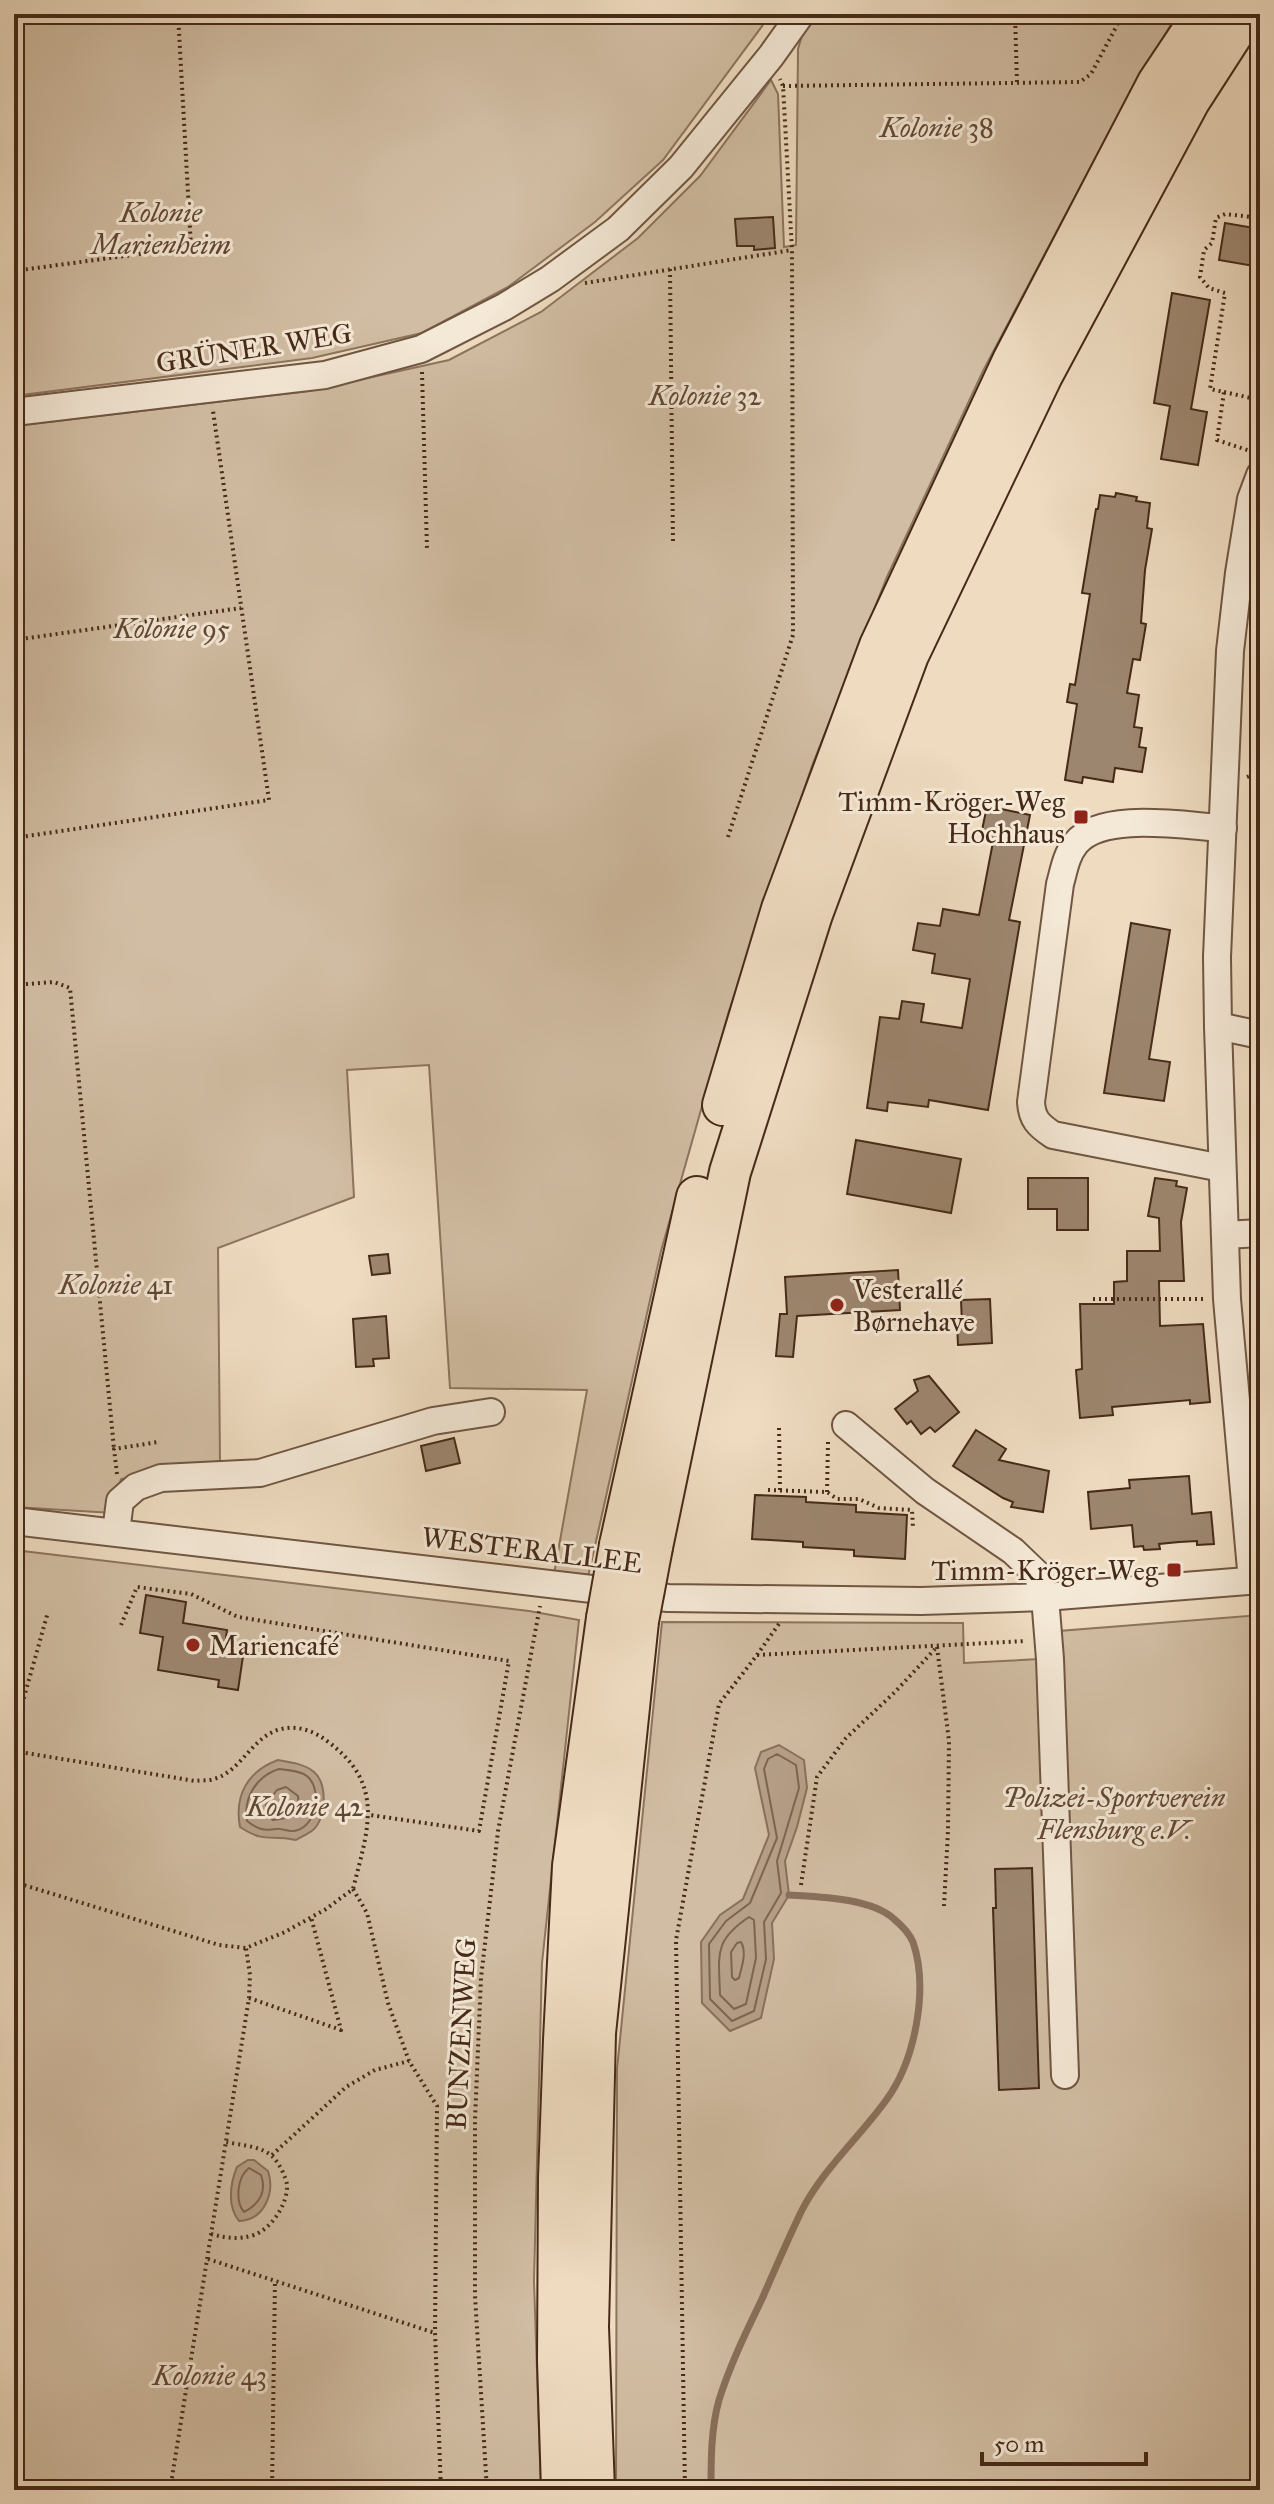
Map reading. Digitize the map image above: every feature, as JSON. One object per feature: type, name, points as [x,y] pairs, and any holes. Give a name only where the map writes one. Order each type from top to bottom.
[{"type":"highway","points":[[562,2490],[558,2361],[559,2178],[573,1866],[636,1546],[702,1174],[782,909],[880,646],[1013,361],[1158,83],[1204,14]]},
{"type":"highway","points":[[636,1546],[730,1172],[812,914],[908,655],[1042,375],[1189,101],[1245,14]]},
{"type":"highway","points":[[594,2490],[588,2327],[595,2033],[622,1620]]},
{"type":"street","name":"GRÜNER WEG","points":[[14,412],[325,375],[421,349],[504,307],[550,279],[618,229],[681,167],[801,14]]},
{"type":"street","points":[[1256,1581],[1227,1299],[1217,957],[1230,651],[1251,499],[1260,475]]},
{"type":"street","points":[[1222,1168],[1053,1135],[1032,1117],[1031,1102],[1060,884],[1066,861],[1077,842],[1095,829],[1123,822],[1223,828]]},
{"type":"street","points":[[1218,1026],[1260,1035]]},
{"type":"street","points":[[1225,1235],[1260,1233]]},
{"type":"street","points":[[116,1532],[120,1501],[136,1487],[161,1478],[260,1473],[433,1421],[491,1412]]},
{"type":"street","points":[[837,1432],[1013,1551],[1037,1574],[1045,1597],[1048,1640],[1065,2075]]},
{"type":"street","name":"WESTERALLEE","points":[[14,1521],[668,1598],[921,1601],[1045,1597],[1256,1581]]},
{"type":"path","points":[[14,271],[191,247],[178,14]]},
{"type":"path","points":[[1015,14],[1017,83]]},
{"type":"path","points":[[783,86],[1080,82],[1091,74],[1123,14]]},
{"type":"path","points":[[728,837],[793,635],[792,250],[783,86],[771,56]]},
{"type":"path","points":[[1260,218],[1225,214],[1216,218],[1212,243],[1204,250],[1200,277],[1209,288],[1225,293],[1210,389],[1260,400]]},
{"type":"path","points":[[550,279],[583,284],[792,250]]},
{"type":"path","points":[[670,269],[673,545]]},
{"type":"path","points":[[421,349],[427,549]]},
{"type":"path","points":[[14,838],[269,800],[209,388]]},
{"type":"path","points":[[1224,392],[1217,440],[1260,455]]},
{"type":"path","points":[[14,640],[241,608]]},
{"type":"path","points":[[14,985],[54,982],[70,988],[120,1501]]},
{"type":"path","points":[[1093,1299],[1227,1299]]},
{"type":"path","points":[[779,1428],[780,1490]]},
{"type":"path","points":[[827,1492],[837,1432]]},
{"type":"path","points":[[114,1449],[158,1442]]},
{"type":"path","points":[[768,1490],[827,1492],[837,1499],[859,1499],[879,1508],[912,1510],[913,1528]]},
{"type":"path","name":"BUNZENWEG","points":[[487,2490],[475,2296],[475,2120],[481,1978],[498,1831],[544,1585]]},
{"type":"path","points":[[121,1625],[137,1587],[191,1594],[238,1617],[509,1661],[479,1831],[370,1815]]},
{"type":"path","points":[[685,2490],[676,1940],[719,1704],[786,1614],[791,1600]]},
{"type":"path","points":[[14,1733],[48,1612]]},
{"type":"path","points":[[757,1655],[1048,1640]]},
{"type":"path","points":[[801,1885],[817,1777],[846,1738],[937,1647]]},
{"type":"path","points":[[937,1647],[949,1741],[944,1906]]},
{"type":"path","points":[[14,1751],[195,1781],[214,1779],[229,1771],[261,1738],[281,1729],[300,1728],[317,1733],[337,1748],[367,1790],[370,1815],[353,1889],[367,1913],[388,2003],[409,2061],[437,2106],[435,2333],[441,2490]]},
{"type":"path","points":[[14,1882],[219,1945],[246,1948],[311,1917],[353,1889]]},
{"type":"path","points":[[249,1998],[341,2030],[311,1917]]},
{"type":"path","points":[[170,2490],[249,1998],[246,1948]]},
{"type":"path","points":[[272,2155],[346,2087],[375,2070],[409,2061]]},
{"type":"path","points":[[211,2234],[232,2239],[257,2234],[274,2221],[283,2204],[287,2185],[272,2155],[226,2142]]},
{"type":"path","points":[[208,2259],[435,2333]]},
{"type":"path","points":[[272,2490],[275,2280]]},
{"type":"green space","name":"Kolonie Marienheim","points":[[14,14],[771,14],[663,160],[595,222],[508,287],[422,333],[312,358],[14,396]]},
{"type":"green space","points":[[813,14],[1177,14],[1097,155],[983,371],[887,577],[812,766],[729,1011],[661,1251],[588,1577],[554,1574],[587,1390],[450,1388],[429,1065],[347,1070],[354,1197],[218,1248],[220,1461],[121,1479],[113,1513],[14,1507],[14,426],[309,391],[449,360],[541,312],[638,238],[700,176],[771,80],[778,94],[784,247],[796,245],[798,49],[806,22]]},
{"type":"green space","points":[[14,1550],[529,1611],[579,1620],[542,1963],[534,2281],[541,2490],[14,2490]]},
{"type":"green space","name":"Polizei-Sportverein Flensburg e.V.","points":[[1260,1615],[1260,2490],[616,2490],[617,2069],[662,1622],[963,1623],[964,1663],[1059,1658],[1059,1631]]},
{"type":"water","points":[[779,1745],[804,1760],[807,1788],[785,1861],[789,1895],[772,1923],[774,1959],[761,2018],[730,2031],[702,2003],[701,1942],[720,1915],[743,1899],[769,1835],[755,1768],[761,1752]]},
{"type":"water","points":[[278,1760],[310,1769],[322,1785],[324,1801],[321,1818],[313,1830],[296,1840],[262,1837],[240,1827],[239,1805],[246,1786],[259,1771]]},
{"type":"water","points":[[254,2160],[268,2171],[269,2196],[255,2216],[239,2221],[231,2202],[231,2188],[237,2167]]},
{"type":"building","points":[[773,217],[775,248],[754,250],[754,246],[737,246],[735,219]]},
{"type":"building","points":[[1225,223],[1260,229],[1260,267],[1219,260]]},
{"type":"building","points":[[1172,293],[1210,300],[1191,409],[1207,412],[1198,465],[1161,459],[1170,406],[1154,403]]},
{"type":"building","points":[[1116,493],[1150,503],[1147,528],[1152,529],[1141,623],[1146,624],[1140,660],[1133,659],[1127,693],[1139,695],[1134,727],[1142,728],[1139,747],[1146,748],[1142,772],[1115,768],[1113,782],[1083,777],[1082,783],[1065,780],[1077,704],[1067,702],[1070,684],[1075,685],[1090,594],[1082,593],[1096,509],[1100,495],[1115,497]]},
{"type":"building","points":[[987,806],[1030,815],[1009,920],[1020,922],[988,1110],[929,1100],[928,1107],[888,1102],[887,1111],[867,1108],[880,1017],[899,1019],[902,1001],[924,1004],[921,1022],[962,1028],[970,979],[932,973],[935,954],[913,950],[918,923],[940,926],[943,909],[979,915],[993,842],[980,840]]},
{"type":"building","points":[[1131,923],[1170,930],[1149,1059],[1170,1062],[1164,1101],[1104,1093]]},
{"type":"building","points":[[856,1140],[961,1159],[951,1213],[847,1194]]},
{"type":"building","points":[[1028,1178],[1088,1178],[1088,1230],[1057,1230],[1057,1209],[1028,1209]]},
{"type":"building","points":[[1155,1178],[1177,1181],[1176,1186],[1187,1188],[1181,1222],[1184,1281],[1159,1281],[1160,1326],[1203,1324],[1210,1402],[1190,1404],[1190,1400],[1112,1407],[1113,1415],[1080,1418],[1076,1370],[1082,1369],[1080,1304],[1114,1304],[1114,1282],[1127,1281],[1127,1251],[1160,1251],[1159,1218],[1148,1216]]},
{"type":"building","points":[[388,1254],[390,1273],[372,1275],[369,1256]]},
{"type":"building","points":[[898,1270],[900,1310],[797,1316],[793,1357],[776,1356],[780,1314],[787,1314],[785,1277]]},
{"type":"building","points":[[990,1299],[992,1343],[958,1345],[957,1325],[962,1324],[961,1300]]},
{"type":"building","points":[[386,1316],[389,1358],[373,1359],[374,1366],[356,1367],[353,1319]]},
{"type":"building","points":[[929,1376],[959,1412],[935,1432],[930,1427],[921,1434],[911,1421],[907,1424],[895,1409],[918,1391],[914,1380]]},
{"type":"building","points":[[976,1430],[1006,1449],[999,1460],[1049,1471],[1043,1512],[1011,1507],[1013,1502],[953,1466]]},
{"type":"building","points":[[454,1438],[460,1463],[426,1471],[421,1446]]},
{"type":"building","points":[[1189,1476],[1192,1514],[1211,1512],[1214,1544],[1179,1542],[1159,1544],[1160,1549],[1144,1550],[1143,1546],[1134,1547],[1132,1525],[1091,1529],[1088,1492],[1130,1488],[1129,1480]]},
{"type":"building","points":[[755,1495],[806,1497],[806,1502],[856,1505],[856,1512],[907,1515],[905,1559],[854,1556],[854,1550],[803,1547],[803,1542],[752,1539]]},
{"type":"building","name":"Mariencafé","points":[[146,1595],[186,1602],[183,1623],[227,1630],[224,1653],[243,1656],[238,1690],[218,1687],[219,1680],[158,1670],[163,1637],[140,1633]]},
{"type":"building","points":[[1032,1868],[1039,2088],[999,2090],[993,1908],[996,1908],[995,1869]]},
{"type":"waterway","points":[[711,2490],[716,2411],[739,2349],[811,2195],[897,2083],[912,2045],[919,2002],[920,1981],[913,1942],[894,1919],[859,1903],[789,1895]]},
{"type":"place","name":"Timm-Kröger-Weg Hochhaus","points":[[1081,817]]},
{"type":"place","name":"Vesterallé Børnehave","points":[[837,1305]]},
{"type":"place","name":"Timm-Kröger-Weg","points":[[1174,1570]]},
{"type":"place","name":"Mariencafé","points":[[193,1645]]},
{"type":"park label","name":"Kolonie 38","points":[[937,127]]},
{"type":"park label","name":"Kolonie 32","points":[[705,395]]},
{"type":"park label","name":"Kolonie 95","points":[[172,628]]},
{"type":"park label","name":"Kolonie 41","points":[[116,1284]]},
{"type":"park label","name":"Kolonie 42","points":[[305,1806]]},
{"type":"park label","name":"Kolonie 43","points":[[210,2375]]}]
